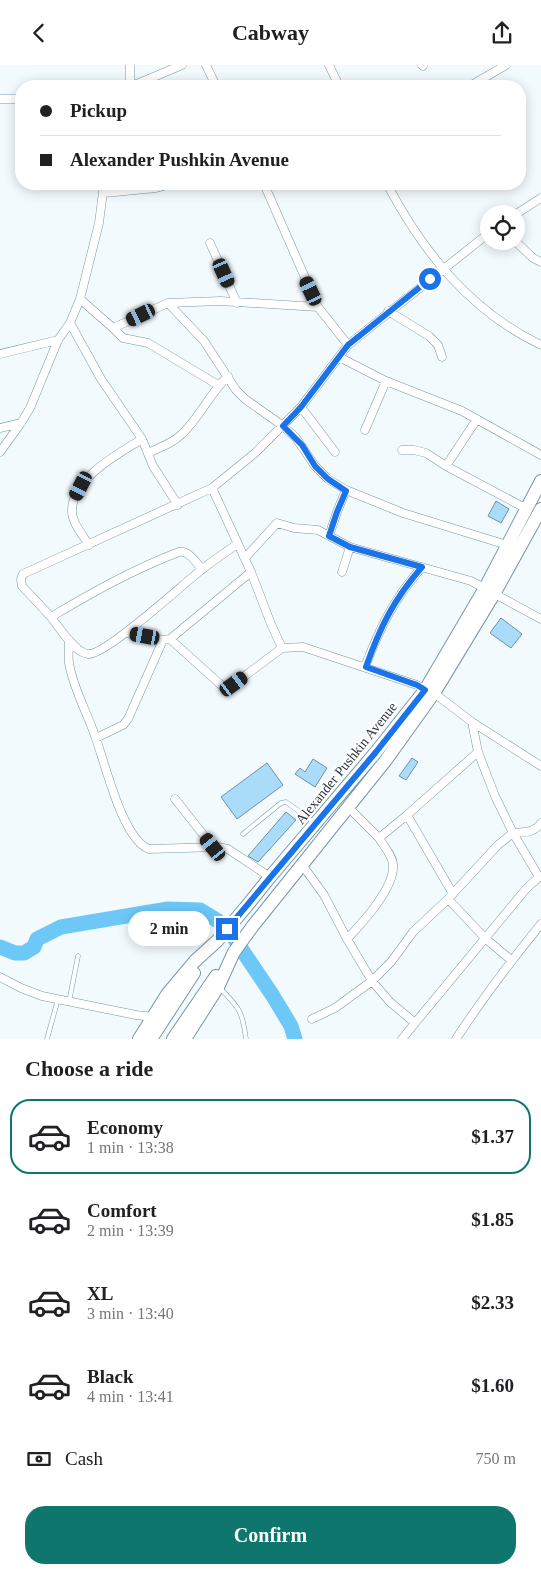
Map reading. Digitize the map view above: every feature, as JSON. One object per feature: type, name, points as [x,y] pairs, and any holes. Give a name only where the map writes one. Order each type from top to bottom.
[{"type":"main road","name":"Alexander Pushkin Avenue","points":[[185,1039],[218,987],[234,952],[386,760],[430,692],[490,591],[535,506],[541,481]]},
{"type":"main road","name":"Alexander Pushkin Avenue","points":[[490,591],[507,545],[535,506]]},
{"type":"main road","name":"Alexander Pushkin Avenue","points":[[140,1039],[168,993],[195,961],[217,941],[376,752],[430,692]]},
{"type":"main road","points":[[151,1039],[217,941]]},
{"type":"main road","points":[[173,1039],[234,952]]},
{"type":"street","points":[[130,65],[131,80]]},
{"type":"street","points":[[146,80],[182,65]]},
{"type":"street","points":[[206,65],[213,80]]},
{"type":"street","points":[[329,65],[336,80]]},
{"type":"street","points":[[478,80],[496,67],[506,65]]},
{"type":"street","points":[[0,99],[15,99]]},
{"type":"street","points":[[0,452],[30,408],[58,340],[70,323],[80,299],[100,223],[104,193],[135,190]]},
{"type":"street","points":[[267,190],[318,307],[348,345]]},
{"type":"street","points":[[391,190],[421,240],[472,299],[489,314],[541,345]]},
{"type":"street","points":[[525,208],[541,198]]},
{"type":"street","points":[[238,544],[202,569],[127,633],[93,654],[82,653],[22,586],[21,579],[23,574],[212,488],[255,453],[283,426],[301,407],[348,345],[388,311],[480,240]]},
{"type":"street","points":[[210,243],[237,303]]},
{"type":"street","points":[[525,250],[541,262]]},
{"type":"street","points":[[80,299],[123,338],[148,343],[218,385]]},
{"type":"street","points":[[113,329],[168,303],[204,301],[318,307]]},
{"type":"street","points":[[168,303],[204,341],[236,390],[245,399],[283,426],[302,445],[315,466],[328,479],[346,491],[403,513],[507,545]]},
{"type":"street","points":[[388,311],[429,336],[438,345],[442,357]]},
{"type":"street","points":[[70,323],[101,379],[142,439],[154,466],[178,505]]},
{"type":"street","points":[[0,354],[58,340]]},
{"type":"street","points":[[338,357],[386,381],[462,411],[541,455]]},
{"type":"street","points":[[148,453],[171,443],[184,433],[218,385],[228,376]]},
{"type":"street","points":[[365,430],[386,381]]},
{"type":"street","points":[[301,407],[335,452]]},
{"type":"street","points":[[446,466],[476,419]]},
{"type":"street","points":[[0,428],[21,423]]},
{"type":"street","points":[[89,545],[74,522],[72,511],[74,500],[81,486],[93,471],[142,439]]},
{"type":"street","points":[[402,450],[426,453],[446,466],[535,506]]},
{"type":"street","points":[[212,488],[245,558],[282,648]]},
{"type":"street","points":[[329,536],[346,491]]},
{"type":"street","points":[[245,558],[277,523],[294,528],[311,529],[350,547],[471,581],[541,619]]},
{"type":"street","points":[[342,572],[350,547]]},
{"type":"street","points":[[51,617],[145,565],[179,552],[188,553],[202,569]]},
{"type":"street","points":[[366,667],[375,641],[396,599],[422,567]]},
{"type":"street","points":[[96,738],[122,725],[128,719],[166,639],[251,572]]},
{"type":"street","points":[[127,633],[166,639],[221,685],[227,687],[234,684],[282,648],[303,647],[366,667],[417,685],[430,692],[541,766]]},
{"type":"street","points":[[69,640],[69,663],[96,738],[110,784],[130,829],[142,846],[149,849],[213,847],[228,849],[270,877]]},
{"type":"street","points":[[402,1039],[526,889],[540,879],[513,833],[495,796],[478,752],[472,721]]},
{"type":"street","points":[[379,837],[478,752]]},
{"type":"street","points":[[175,799],[213,847]]},
{"type":"street","points":[[347,939],[383,895],[394,865],[379,837],[348,807]]},
{"type":"street","points":[[406,815],[450,897],[486,939],[512,960]]},
{"type":"street","points":[[312,1019],[335,1008],[372,981],[391,962],[413,932],[450,897],[498,845],[513,833],[537,829],[541,823]]},
{"type":"street","points":[[303,865],[324,895],[372,981],[390,1002],[415,1023]]},
{"type":"street","points":[[456,1039],[480,1002],[541,924]]},
{"type":"street","points":[[0,977],[42,996],[153,1017]]},
{"type":"lane","points":[[243,834],[281,803],[286,802],[316,823]]},
{"type":"lane","points":[[69,1001],[78,956]]},
{"type":"lane","points":[[218,987],[236,1005],[242,1015],[246,1039]]},
{"type":"lane","points":[[47,1039],[58,999]]},
{"type":"building","points":[[496,501],[509,509],[501,523],[488,516]]},
{"type":"building","points":[[501,618],[522,634],[511,648],[490,633]]},
{"type":"building","points":[[412,758],[418,762],[406,780],[399,776]]},
{"type":"building","points":[[313,759],[327,768],[315,787],[295,774],[300,768],[305,772]]},
{"type":"building","points":[[267,763],[283,785],[237,819],[221,797]]},
{"type":"building","points":[[286,812],[296,820],[258,862],[248,856]]},
{"type":"waterway","points":[[0,947],[15,953],[24,953],[34,947],[37,939],[61,927],[168,909],[200,910],[218,921],[232,935],[273,996],[291,1026],[295,1039]]},
{"type":"route","points":[[227,929],[376,752],[425,690],[417,685],[366,667],[375,641],[396,599],[422,567],[343,545],[329,536],[346,491],[328,479],[315,466],[302,445],[283,426],[301,407],[348,345],[430,279]]}]
